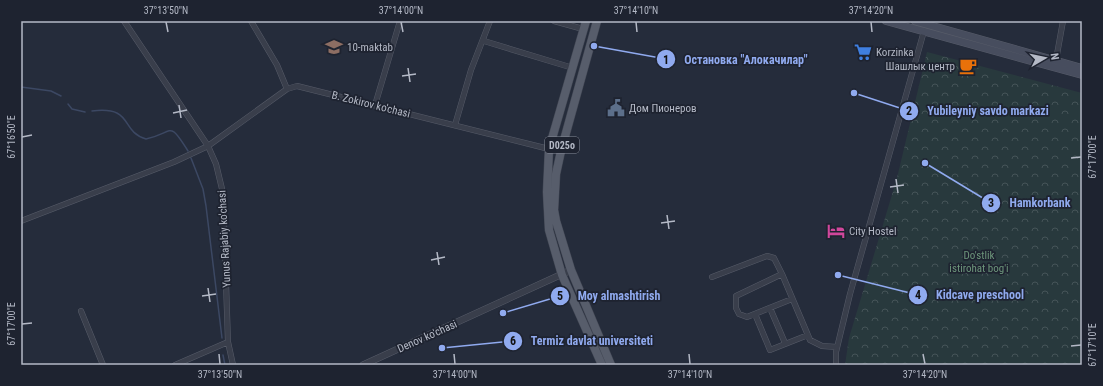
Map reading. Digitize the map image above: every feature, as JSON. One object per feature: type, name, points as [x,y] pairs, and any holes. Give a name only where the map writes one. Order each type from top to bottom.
[{"type":"main road","name":"D025o","points":[[597,21],[556,174],[554,210],[571,270],[611,365]]},
{"type":"main road","points":[[886,21],[1082,75]]},
{"type":"main road","points":[[915,21],[1082,68]]},
{"type":"main road","points":[[585,25],[549,149],[547,192],[550,230],[562,275],[602,365]]},
{"type":"street","name":"Yunus Rajabiy ko'chasi","points":[[124,21],[208,146],[216,164],[223,193],[228,342],[233,365]]},
{"type":"street","points":[[251,21],[277,66],[287,89]]},
{"type":"street","points":[[375,105],[400,21]]},
{"type":"street","points":[[455,125],[471,70],[484,41],[490,21]]},
{"type":"street","points":[[554,21],[585,25]]},
{"type":"street","points":[[1056,60],[1063,21]]},
{"type":"street","points":[[836,365],[837,347],[850,294],[924,31]]},
{"type":"street","points":[[484,41],[573,68]]},
{"type":"street","name":"B. Zokirov ko'chasi","points":[[21,221],[174,162],[208,146],[287,89],[297,86],[303,86],[549,149]]},
{"type":"street","points":[[712,276],[767,256],[774,258],[810,340],[822,346],[837,347]]},
{"type":"street","name":"Denov ko'chasi","points":[[362,365],[571,270]]},
{"type":"street","points":[[782,274],[736,296],[736,308],[739,314],[747,317],[792,299]]},
{"type":"street","points":[[770,308],[785,343]]},
{"type":"street","points":[[81,311],[103,365]]},
{"type":"street","points":[[755,314],[770,350],[808,335]]},
{"type":"street","points":[[175,365],[228,342]]},
{"type":"green space","name":"Do'stlik istirohat bog'i","points":[[927,52],[1082,93],[1082,365],[845,365],[849,338],[897,178]]},
{"type":"waterway","points":[[21,87],[51,91],[61,96]]},
{"type":"waterway","points":[[68,104],[72,109],[85,112]]},
{"type":"waterway","points":[[92,111],[106,110],[115,112],[125,120],[132,131],[146,139],[166,132],[173,132],[182,141],[188,151]]},
{"type":"waterway","points":[[191,158],[203,189],[206,206],[222,338]]},
{"type":"waterway","points":[[223,355],[225,365]]},
{"type":"place","name":"Остановка \"Алокачилар\"","points":[[594,46]]},
{"type":"place","name":"10-maktab","points":[[334,47]]},
{"type":"place","name":"Korzinka","points":[[863,52]]},
{"type":"place","name":"Шашлык центр","points":[[968,66]]},
{"type":"place","name":"Yubileyniy savdo markazi","points":[[854,93]]},
{"type":"place","name":"Дом Пионеров","points":[[616,108]]},
{"type":"place","name":"Hamkorbank","points":[[925,163]]},
{"type":"place","name":"City Hostel","points":[[836,231]]},
{"type":"place","name":"Kidcave preschool","points":[[838,275]]},
{"type":"place","name":"Moy almashtirish","points":[[503,313]]},
{"type":"place","name":"Termiz davlat universiteti","points":[[442,348]]}]
